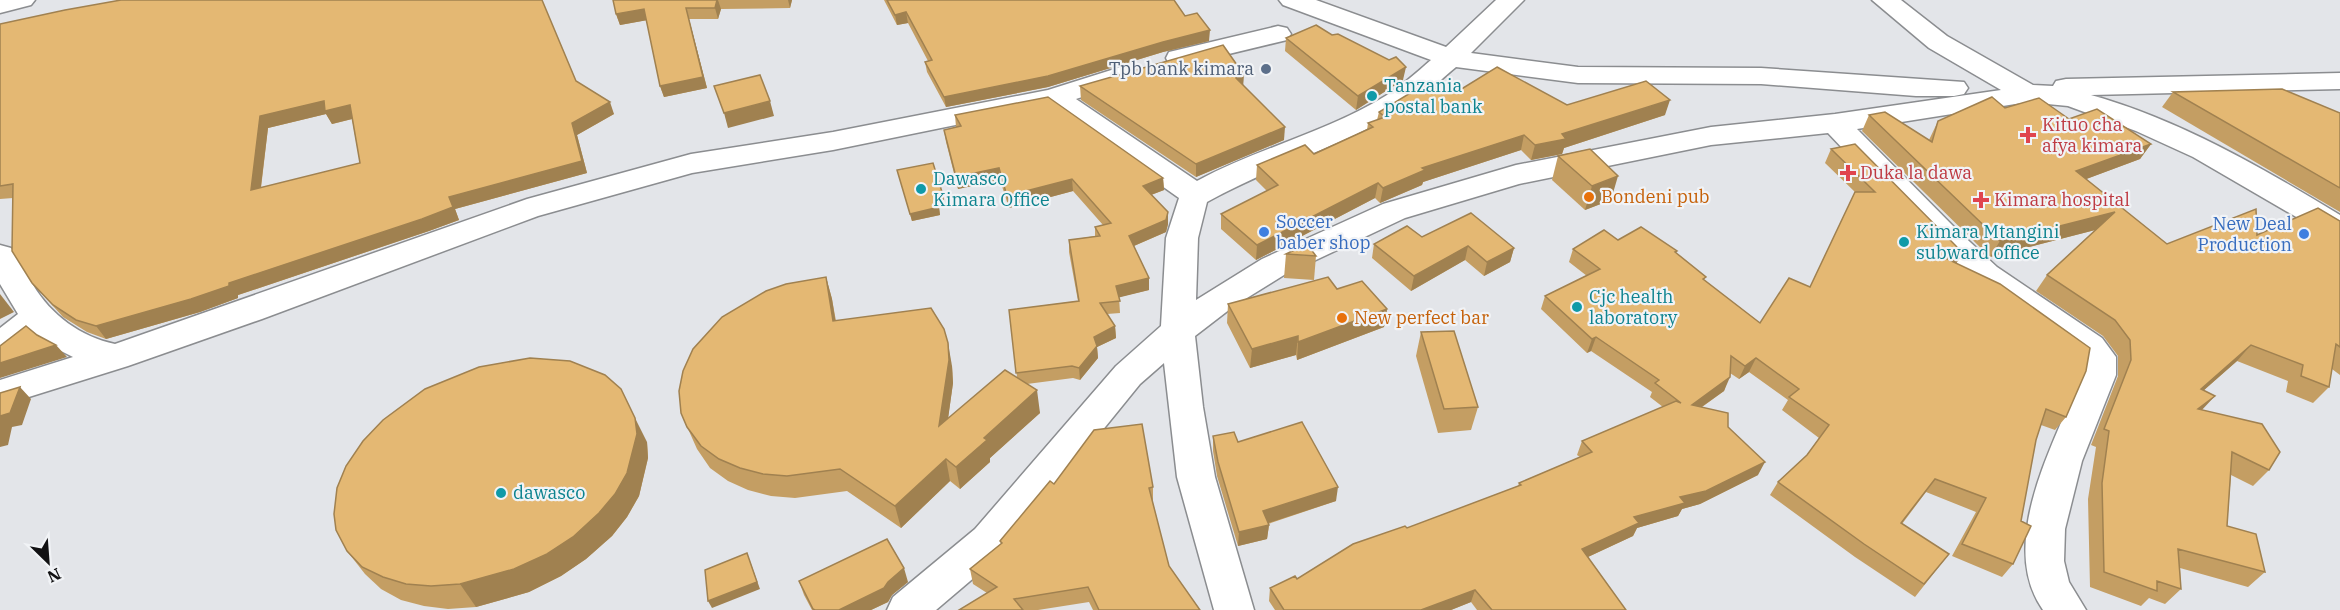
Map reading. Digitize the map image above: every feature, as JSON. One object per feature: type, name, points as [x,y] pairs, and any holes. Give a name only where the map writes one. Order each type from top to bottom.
[{"type":"main road","points":[[0,5],[22,0]]},
{"type":"main road","points":[[1292,0],[1450,58],[1578,75],[1761,76],[1916,88],[2023,91],[2340,81]]},
{"type":"main road","points":[[1234,610],[1196,477],[1185,407],[1178,331],[1182,238],[1192,201],[1196,195],[1232,175],[1365,119],[1399,100],[1450,58],[1511,0]]},
{"type":"main road","points":[[1885,0],[1938,42],[2023,91]]},
{"type":"main road","points":[[0,28],[39,19]]},
{"type":"main road","points":[[0,393],[250,312],[527,209],[691,164],[833,141],[1054,97],[1174,60],[1278,34]]},
{"type":"main road","points":[[907,610],[989,541],[1128,375],[1178,331],[1222,298],[1273,267],[1385,215],[1516,175],[1711,136],[1835,123],[2023,91],[2082,100],[2163,129],[2340,229]]},
{"type":"main road","points":[[1054,97],[1196,195]]},
{"type":"main road","points":[[1835,123],[1946,238],[1986,275],[2039,314],[2091,346],[2099,357],[2098,375],[2054,490],[2046,531],[2045,559],[2048,586],[2051,594],[2066,610]]},
{"type":"main road","points":[[0,256],[21,294],[44,324],[79,347],[93,353],[116,357]]},
{"type":"main road","points":[[0,345],[38,316]]},
{"type":"building","points":[[121,0],[542,0],[576,81],[610,102],[572,123],[582,161],[449,197],[453,207],[422,219],[229,283],[229,286],[191,299],[96,326],[76,320],[53,305],[32,283],[12,251],[13,184],[0,186],[0,24]],"holes":[[[324,101],[325,111],[350,105],[360,163],[251,190],[260,116]]]},
{"type":"building","points":[[613,0],[717,0],[715,8],[686,8],[703,77],[660,86],[644,9],[616,14]]},
{"type":"building","points":[[887,0],[1174,0],[1185,16],[1197,13],[1210,30],[1048,76],[944,97],[925,62],[932,60],[906,12],[895,15]]},
{"type":"building","points":[[1316,25],[1332,35],[1338,34],[1389,60],[1396,57],[1406,67],[1358,96],[1286,38]]},
{"type":"building","points":[[1223,45],[1244,75],[1236,78],[1285,127],[1196,164],[1080,86]]},
{"type":"building","points":[[1497,67],[1567,105],[1646,81],[1670,100],[1562,134],[1566,139],[1535,145],[1524,135],[1422,168],[1425,170],[1383,188],[1378,183],[1257,245],[1221,214],[1278,185],[1257,165],[1305,145],[1314,154],[1373,127],[1368,123],[1385,117],[1379,112],[1425,84],[1432,90],[1443,85],[1455,93]]},
{"type":"building","points":[[760,75],[770,101],[724,113],[714,86]]},
{"type":"building","points":[[2282,89],[2340,113],[2340,188],[2173,92]]},
{"type":"building","points":[[1048,97],[1163,178],[1143,186],[1168,212],[1166,220],[1129,236],[1149,278],[1116,286],[1120,301],[1100,303],[1115,326],[1094,337],[1097,346],[1079,368],[1072,366],[1016,373],[1009,310],[1079,301],[1069,240],[1100,236],[1095,227],[1111,223],[1072,179],[1007,196],[999,168],[956,177],[944,130],[961,126],[955,115]]},
{"type":"building","points":[[1992,97],[2005,108],[2039,98],[2069,119],[2097,109],[2151,144],[2076,171],[2167,244],[2256,209],[2257,235],[2318,208],[2340,221],[2340,347],[2336,344],[2329,387],[2301,376],[2303,365],[2251,345],[2201,389],[2215,396],[2198,409],[2262,424],[2280,452],[2269,470],[2232,452],[2227,526],[2256,534],[2265,572],[2178,549],[2181,589],[2157,581],[2157,591],[2104,572],[2102,483],[2109,431],[2104,429],[2131,360],[2130,340],[2115,320],[2047,275],[2115,212],[2000,241],[1869,115],[1885,112],[1932,142],[1938,121]]},
{"type":"building","points":[[1855,144],[1963,253],[1945,258],[2000,284],[2090,348],[2086,371],[2066,417],[2046,409],[2036,440],[2021,521],[2031,526],[2013,564],[1962,544],[1986,498],[1935,479],[1901,523],[1949,554],[1924,584],[1778,482],[1807,455],[1829,425],[1789,397],[1799,389],[1756,358],[1745,366],[1731,356],[1730,377],[1692,405],[1728,413],[1728,427],[1765,462],[1706,491],[1680,497],[1685,503],[1634,517],[1639,523],[1582,549],[1626,610],[1492,610],[1475,590],[1421,610],[1284,610],[1270,588],[1295,576],[1297,579],[1353,544],[1405,526],[1407,528],[1521,485],[1519,483],[1592,452],[1582,441],[1676,401],[1681,403],[1655,383],[1659,380],[1596,337],[1592,339],[1545,296],[1600,269],[1573,249],[1604,230],[1618,240],[1641,227],[1677,251],[1675,252],[1706,277],[1703,279],[1760,323],[1789,278],[1810,287],[1855,192],[1875,192],[1831,149]]},
{"type":"building","points":[[1590,149],[1618,176],[1592,186],[1558,156]]},
{"type":"building","name":"Dawasco Kimara Office","points":[[933,163],[942,192],[936,194],[939,207],[910,214],[897,170]]},
{"type":"building","points":[[1471,213],[1514,248],[1487,262],[1468,246],[1414,276],[1374,244],[1407,226],[1422,237]]},
{"type":"building","points":[[1307,244],[1316,256],[1286,254]]},
{"type":"building","points":[[826,277],[833,321],[931,308],[944,329],[948,343],[949,360],[939,426],[1005,370],[1037,390],[956,467],[946,459],[895,506],[840,469],[787,476],[763,474],[719,459],[701,446],[687,427],[681,413],[679,391],[683,371],[693,349],[722,317],[766,291],[786,284]]},
{"type":"building","points":[[1328,277],[1337,289],[1362,281],[1387,309],[1298,342],[1298,336],[1252,349],[1228,304]]},
{"type":"building","points":[[26,326],[56,345],[0,363],[0,346]]},
{"type":"building","points":[[1454,331],[1478,407],[1444,409],[1421,332]]},
{"type":"building","name":"dawasco","points":[[530,358],[570,361],[605,375],[621,389],[635,418],[637,434],[627,473],[615,494],[599,513],[573,537],[547,554],[514,569],[460,584],[431,586],[406,584],[362,567],[347,551],[336,530],[334,514],[337,488],[346,466],[363,441],[383,420],[425,389],[479,367]]},
{"type":"building","points":[[20,387],[10,413],[0,416],[0,393]]},
{"type":"building","points":[[1302,422],[1338,487],[1263,511],[1269,525],[1239,532],[1218,462],[1213,436],[1234,432],[1238,442]]},
{"type":"building","points":[[1142,424],[1153,487],[1149,488],[1169,566],[1200,610],[1099,610],[1088,587],[1014,599],[1023,610],[959,610],[997,587],[970,569],[1002,543],[1000,541],[1050,481],[1054,484],[1094,430]]},
{"type":"building","points":[[887,539],[904,568],[884,588],[839,610],[813,609],[799,581]]},
{"type":"building","points":[[747,553],[757,582],[708,601],[705,570]]},
{"type":"place","name":"Tpb bank kimara","points":[[1266,69]]},
{"type":"place","name":"Tanzania postal bank","points":[[1372,96]]},
{"type":"place","name":"Kituo cha afya kimara","points":[[2028,135]]},
{"type":"place","name":"Duka la dawa","points":[[1848,173]]},
{"type":"place","name":"Dawasco Kimara Office","points":[[921,189]]},
{"type":"place","name":"Bondeni pub","points":[[1589,197]]},
{"type":"place","name":"Kimara hospital","points":[[1981,200]]},
{"type":"place","name":"Soccer baber shop","points":[[1264,232]]},
{"type":"place","name":"New Deal Production","points":[[2304,234]]},
{"type":"place","name":"Kimara Mtangini subward office","points":[[1904,242]]},
{"type":"place","name":"Cjc health laboratory","points":[[1577,307]]},
{"type":"place","name":"New perfect bar","points":[[1342,318]]},
{"type":"place","name":"dawasco","points":[[501,493]]}]
